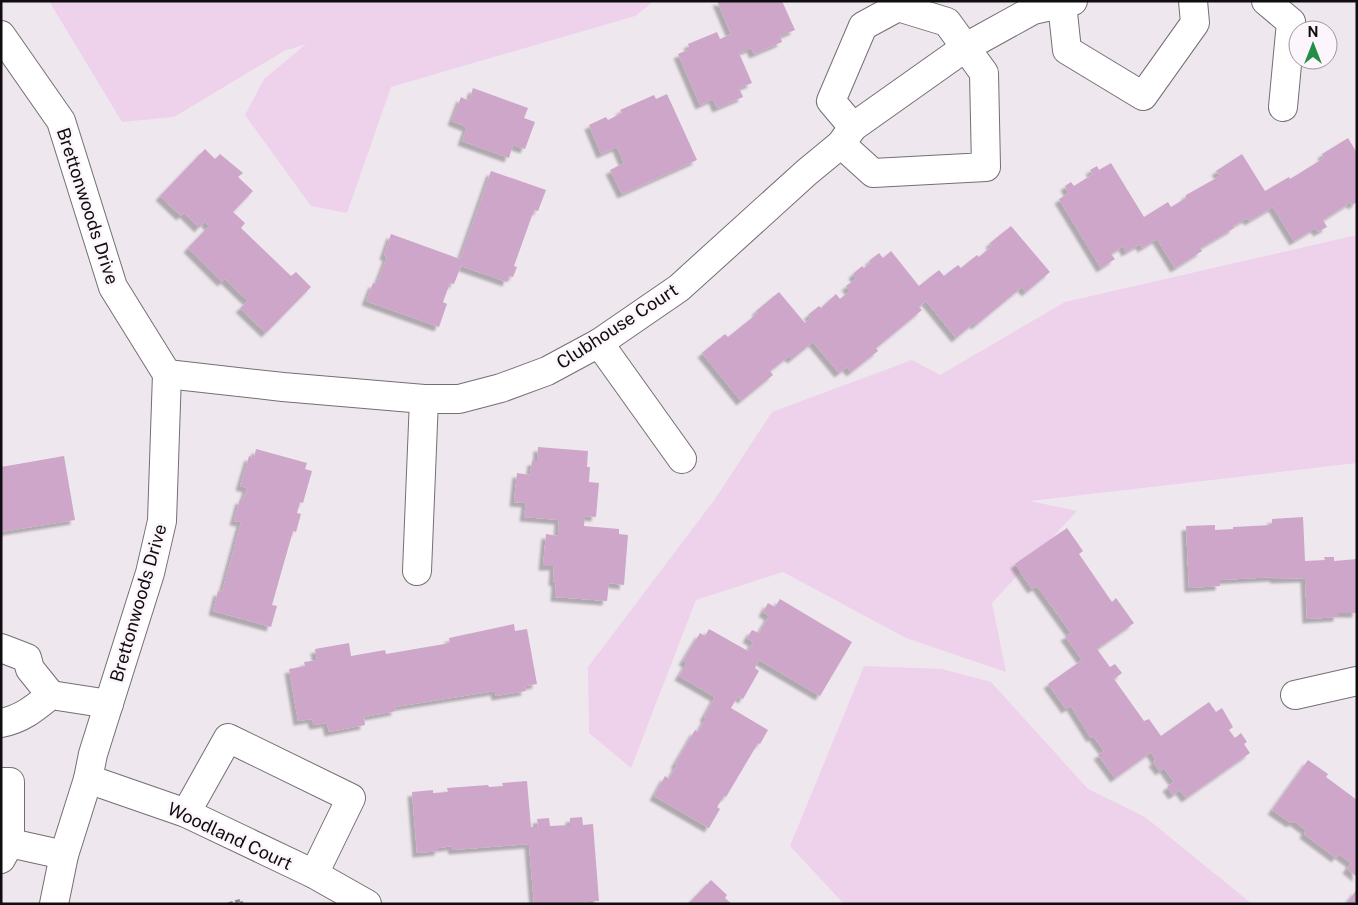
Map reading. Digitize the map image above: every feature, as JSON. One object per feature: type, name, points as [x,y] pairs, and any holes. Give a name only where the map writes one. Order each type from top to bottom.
[{"type":"street","points":[[1068,3],[1067,50],[1143,96],[1195,23],[1193,1]]},
{"type":"street","points":[[1266,1],[1291,22],[1283,107]]},
{"type":"street","name":"Clubhouse Court","points":[[167,374],[424,399],[459,399],[501,388],[547,371],[599,343],[679,288],[847,136],[966,47],[1031,6],[1068,3]]},
{"type":"street","points":[[898,7],[947,22],[984,73],[986,167],[873,173],[847,136],[831,101],[864,26],[898,7]]},
{"type":"street","name":"Brettonwoods Drive","points":[[1,36],[61,122],[113,287],[167,374],[162,521],[150,573],[130,632],[93,754],[88,780],[64,855],[54,904]]},
{"type":"street","points":[[599,343],[682,459]]},
{"type":"street","points":[[417,571],[424,399]]},
{"type":"street","points":[[1,648],[27,658],[30,669],[52,695],[109,704]]},
{"type":"street","points":[[1295,695],[1357,681]]},
{"type":"street","points":[[1,723],[30,713],[52,695]]},
{"type":"street","points":[[186,813],[228,738],[351,798],[314,874]]},
{"type":"street","name":"Woodland Court","points":[[88,780],[186,813],[314,874],[367,904]]},
{"type":"street","points":[[1,782],[10,782],[5,851],[64,855]]},
{"type":"path","points":[[228,904],[241,900],[242,904]]},
{"type":"shaded area","points":[[49,1],[654,1],[635,16],[391,87],[347,213],[311,206],[245,115],[264,79],[306,44],[284,51],[174,117],[122,122]]},
{"type":"shaded area","points":[[1357,235],[1357,463],[1030,501],[1077,511],[992,603],[1006,672],[906,638],[783,572],[696,600],[631,768],[589,733],[588,667],[715,499],[772,412],[912,360],[940,375],[1065,302]]},
{"type":"shaded area","points":[[864,666],[942,669],[991,682],[1088,789],[1145,817],[1252,904],[844,904],[790,846]]},
{"type":"building","points":[[717,1],[782,1],[795,30],[780,36],[782,42],[754,54],[751,48],[739,53],[752,83],[739,88],[743,97],[717,108],[713,99],[700,105],[678,54],[690,49],[688,44],[717,32],[720,39],[731,34]]},
{"type":"building","points":[[473,88],[528,108],[524,118],[535,122],[525,149],[513,145],[509,158],[462,141],[467,127],[452,121],[461,97],[469,101]]},
{"type":"building","points":[[667,94],[697,160],[622,194],[610,170],[624,163],[617,147],[601,154],[589,125],[606,117],[608,120],[622,113],[620,110],[654,95],[656,99]]},
{"type":"building","points":[[1348,138],[1357,153],[1357,202],[1352,205],[1351,202],[1323,220],[1327,227],[1318,232],[1315,228],[1294,241],[1273,207],[1249,221],[1247,218],[1233,226],[1234,228],[1200,248],[1202,251],[1175,268],[1157,239],[1142,248],[1140,244],[1126,252],[1123,246],[1111,254],[1115,259],[1101,268],[1059,199],[1069,193],[1065,186],[1071,182],[1074,186],[1093,174],[1090,170],[1097,166],[1099,170],[1111,163],[1144,217],[1168,202],[1171,207],[1186,198],[1186,195],[1220,176],[1216,171],[1242,154],[1265,191],[1289,177],[1290,179],[1324,158],[1322,154]]},
{"type":"building","points":[[205,149],[215,159],[220,154],[243,173],[238,177],[253,191],[233,212],[245,223],[241,228],[291,276],[296,272],[311,287],[266,333],[240,308],[248,301],[225,279],[222,282],[188,248],[209,226],[205,221],[199,228],[184,213],[181,216],[160,196]]},
{"type":"building","points":[[491,171],[546,190],[538,211],[534,210],[514,266],[517,267],[513,277],[509,276],[507,282],[461,266],[454,284],[450,283],[443,302],[447,304],[439,327],[366,301],[373,283],[377,284],[387,257],[384,255],[391,234],[460,259]]},
{"type":"building","points":[[1011,226],[1050,272],[1026,292],[1022,287],[976,325],[974,323],[956,338],[926,301],[919,307],[922,310],[876,348],[878,351],[851,372],[847,367],[839,373],[813,342],[792,359],[789,356],[770,371],[773,375],[741,401],[702,353],[725,334],[728,337],[758,313],[756,311],[779,292],[805,323],[811,318],[808,315],[819,306],[821,308],[836,294],[840,299],[850,291],[846,286],[856,279],[853,274],[862,266],[864,268],[871,263],[869,261],[879,253],[883,258],[891,251],[919,286],[939,270],[944,276],[958,265],[961,268],[977,255],[979,257],[992,246],[990,243]]},
{"type":"building","points":[[538,447],[588,451],[587,467],[590,467],[589,482],[599,483],[596,517],[585,516],[584,526],[619,529],[619,534],[628,535],[624,585],[609,583],[607,601],[555,597],[554,566],[543,566],[546,534],[558,536],[559,520],[524,517],[526,503],[514,502],[517,473],[530,475],[532,461],[537,461]]},
{"type":"building","points":[[256,449],[307,463],[305,469],[312,471],[303,503],[300,502],[297,513],[301,514],[296,532],[293,531],[272,605],[277,606],[271,627],[213,611],[218,591],[222,592],[241,522],[234,521],[240,499],[243,500],[247,488],[240,486],[249,456],[254,458]]},
{"type":"building","points":[[64,456],[75,520],[1,532],[1,467]]},
{"type":"building","points":[[1303,517],[1305,561],[1325,560],[1324,557],[1334,557],[1334,561],[1357,559],[1357,613],[1338,613],[1338,617],[1307,619],[1305,578],[1275,579],[1274,577],[1220,580],[1220,586],[1189,588],[1186,526],[1215,525],[1215,530],[1233,529],[1233,527],[1272,525],[1272,519]]},
{"type":"building","points":[[1067,528],[1083,551],[1079,554],[1112,602],[1116,598],[1134,623],[1097,649],[1110,667],[1115,664],[1122,673],[1114,679],[1144,721],[1149,719],[1161,736],[1209,702],[1216,712],[1222,708],[1233,727],[1229,730],[1235,738],[1241,733],[1247,742],[1244,744],[1250,753],[1186,798],[1180,790],[1173,795],[1167,787],[1174,782],[1164,768],[1160,771],[1153,762],[1156,760],[1151,752],[1115,778],[1098,755],[1104,751],[1093,736],[1091,738],[1071,706],[1066,709],[1048,684],[1082,660],[1065,636],[1071,633],[1037,586],[1032,589],[1015,564]]},
{"type":"building","points":[[780,599],[852,642],[820,696],[759,660],[755,668],[759,671],[743,699],[738,696],[731,708],[768,730],[760,744],[758,743],[726,797],[724,796],[717,807],[720,809],[709,828],[654,796],[665,776],[669,779],[677,765],[675,764],[695,730],[698,732],[715,697],[679,676],[687,663],[683,661],[700,633],[705,636],[709,629],[748,651],[753,642],[747,638],[752,630],[759,633],[769,616],[763,612],[768,603],[775,607]]},
{"type":"building","points":[[514,624],[515,631],[527,629],[537,684],[525,686],[526,691],[496,696],[495,691],[395,707],[396,711],[364,717],[365,725],[329,732],[327,723],[314,725],[312,719],[298,721],[289,669],[305,666],[304,662],[317,660],[315,649],[349,643],[351,656],[385,650],[386,654],[450,643],[449,638]]},
{"type":"building","points":[[1308,760],[1328,774],[1326,777],[1357,800],[1357,877],[1347,869],[1351,863],[1339,854],[1336,858],[1304,834],[1306,830],[1294,821],[1291,823],[1272,810]]},
{"type":"building","points":[[527,781],[531,827],[538,827],[537,819],[549,818],[550,826],[570,825],[570,818],[582,817],[583,825],[593,824],[599,901],[589,901],[589,904],[534,904],[529,844],[453,850],[452,846],[439,848],[439,851],[417,853],[412,792],[433,790],[433,793],[448,792],[447,788],[488,785],[489,787],[503,786],[502,783]]},
{"type":"building","points":[[711,880],[727,895],[725,898],[732,904],[688,904]]},
{"type":"building","points":[[1357,889],[1357,904],[1346,904]]}]
